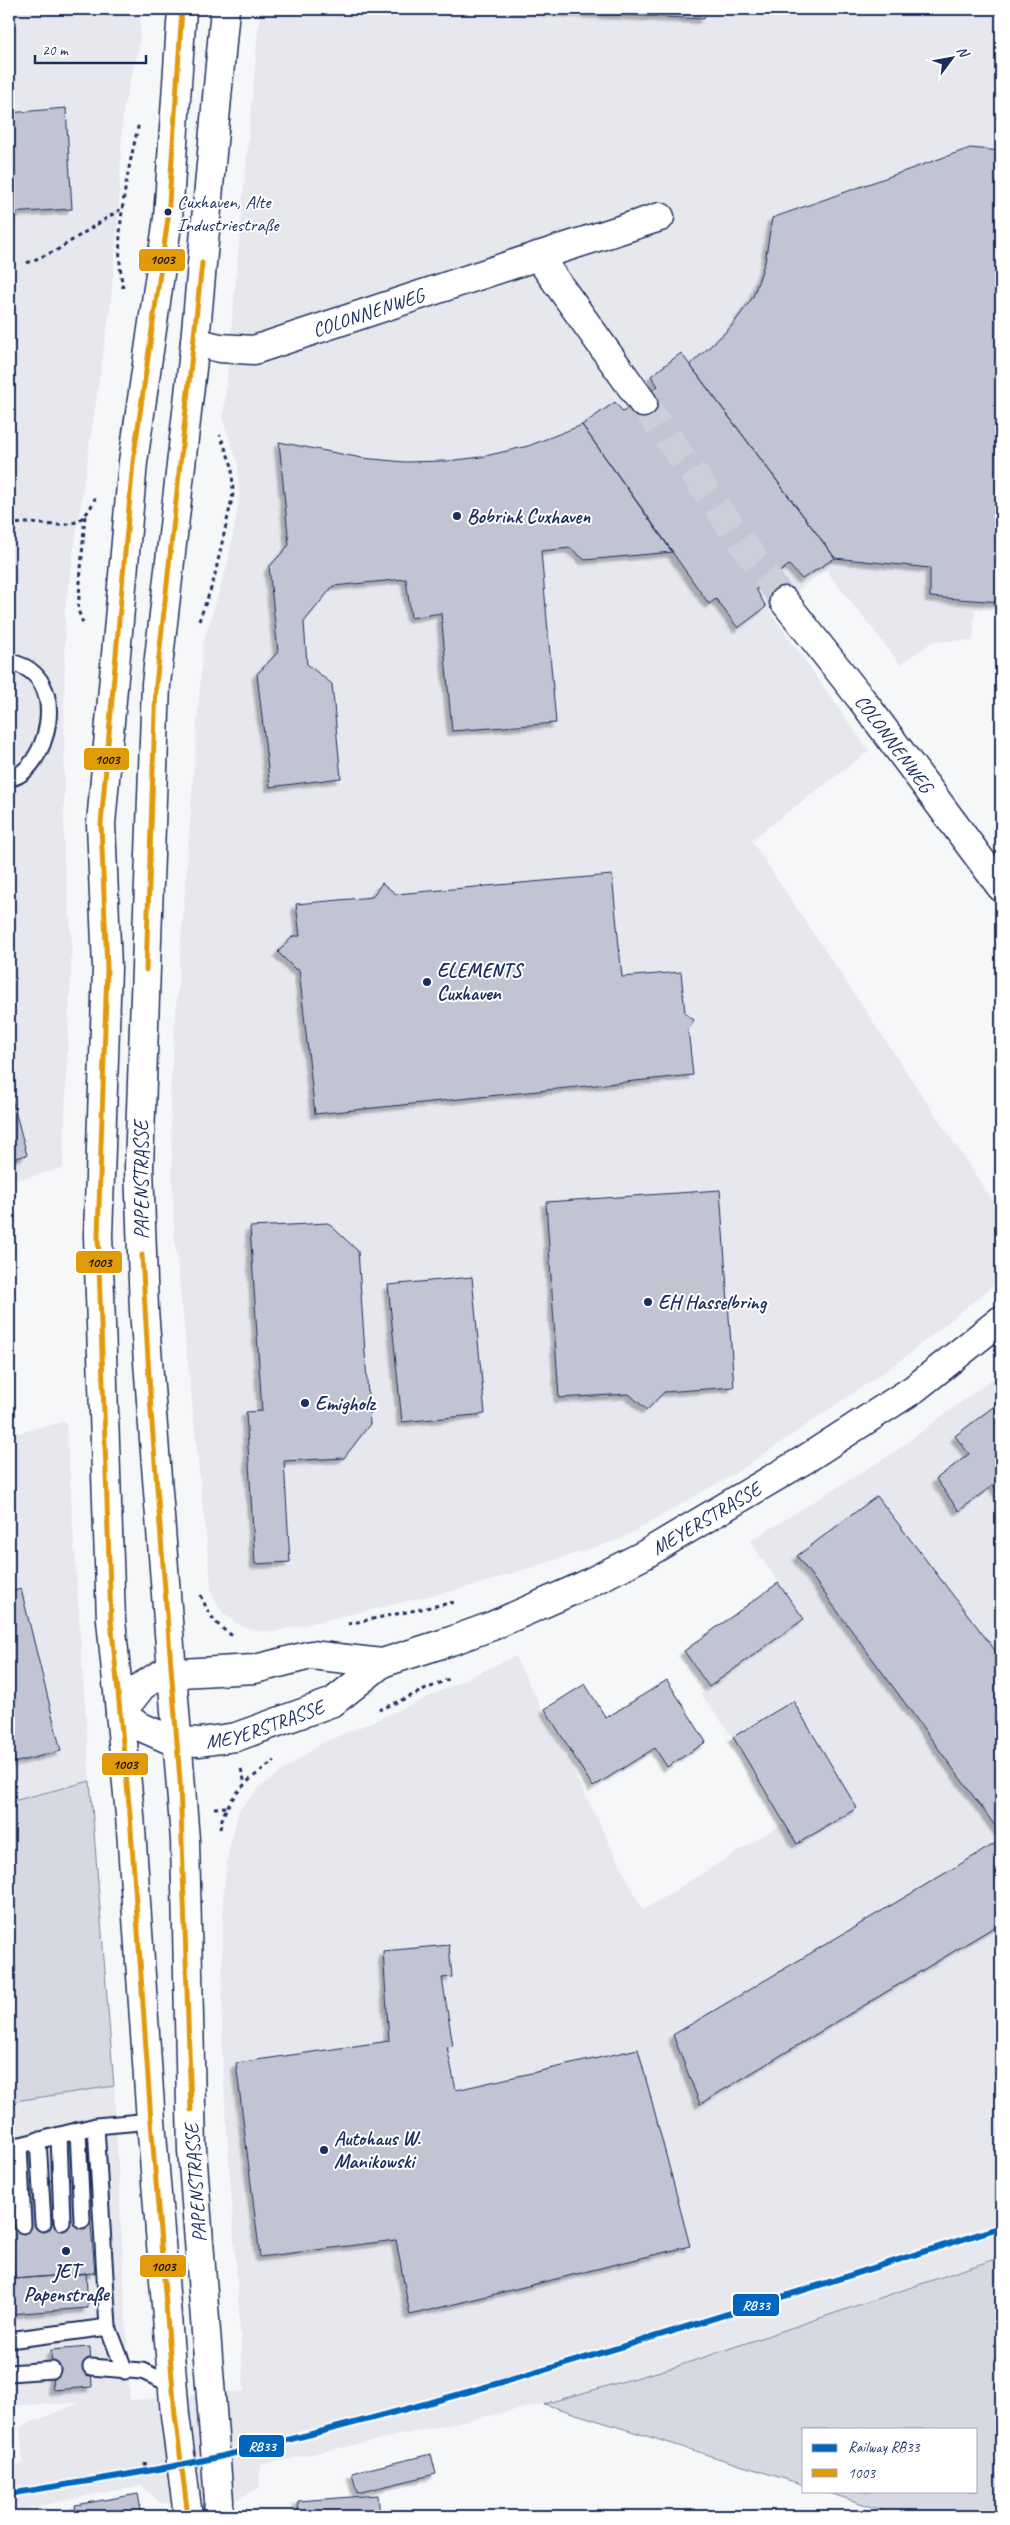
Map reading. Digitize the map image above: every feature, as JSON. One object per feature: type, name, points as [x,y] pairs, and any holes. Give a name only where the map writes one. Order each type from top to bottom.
[{"type":"main road","name":"PAPENSTRASSE","points":[[182,9],[168,218],[132,462],[101,824],[107,968],[98,1236],[108,1559],[130,1815],[151,2121],[180,2464],[188,2516]]},
{"type":"main road","name":"PAPENSTRASSE","points":[[218,2516],[219,2501],[192,2150],[185,1840],[144,1319],[139,1167],[156,684],[200,294],[225,9]]},
{"type":"main road","name":"COLONNENWEG","points":[[195,342],[220,348],[254,350],[660,217]]},
{"type":"main road","points":[[538,256],[643,403]]},
{"type":"main road","name":"COLONNENWEG","points":[[784,601],[1001,887]]},
{"type":"main road","name":"MEYERSTRASSE","points":[[382,1663],[311,1655],[255,1669],[161,1674],[152,1678],[120,1714],[139,1726],[178,1742],[200,1742],[236,1737],[333,1702],[382,1663],[492,1626],[583,1586],[644,1555],[804,1460],[914,1390],[1001,1320]]},
{"type":"lane","points":[[9,662],[30,669],[42,682],[48,696],[49,709],[43,739],[36,755],[29,767],[17,777],[9,778]]},
{"type":"lane","points":[[23,2225],[14,2146],[96,2126],[151,2121]]},
{"type":"lane","points":[[96,2126],[108,2327],[125,2371]]},
{"type":"lane","points":[[78,2130],[82,2220]]},
{"type":"lane","points":[[58,2135],[62,2222]]},
{"type":"lane","points":[[38,2140],[43,2223]]},
{"type":"lane","points":[[9,2340],[108,2327]]},
{"type":"lane","points":[[91,2367],[142,2371],[173,2384]]},
{"type":"lane","points":[[9,2373],[52,2370]]},
{"type":"path","points":[[124,295],[120,265],[124,207],[130,162],[140,116]]},
{"type":"path","points":[[28,263],[57,250],[124,207]]},
{"type":"path","points":[[197,628],[213,584],[232,502],[234,482],[232,466],[218,431]]},
{"type":"path","points":[[9,525],[27,522],[65,525],[76,523],[85,515],[96,493]]},
{"type":"path","points":[[78,610],[85,515]]},
{"type":"path","points":[[200,1589],[208,1614],[220,1629],[238,1640]]},
{"type":"path","points":[[340,1626],[461,1600]]},
{"type":"shaded area","points":[[9,9],[141,9],[139,49],[123,109],[119,206],[111,301],[65,609],[64,859],[72,940],[63,1168],[9,1182]]},
{"type":"shaded area","points":[[260,9],[1001,9],[1001,610],[975,609],[973,641],[934,641],[900,664],[826,570],[769,610],[869,751],[751,840],[1001,1213],[1001,1279],[900,1361],[739,1471],[621,1539],[473,1586],[273,1632],[248,1629],[236,1623],[223,1613],[212,1595],[174,1231],[170,1093],[203,643],[228,563],[239,499],[238,464],[223,421]]},
{"type":"shaded area","points":[[1001,1372],[1001,2257],[678,2366],[544,2404],[261,2465],[259,2488],[238,2499],[161,2503],[141,2485],[9,2512],[9,2467],[23,2464],[20,2427],[79,2403],[9,2406],[9,2102],[114,2086],[130,2400],[244,2391],[222,2054],[223,1897],[228,1852],[239,1810],[260,1787],[322,1743],[400,1710],[515,1656],[643,1910],[784,1823],[733,1737],[701,1694],[803,1619],[750,1541],[893,1453]]},
{"type":"shaded area","points":[[66,1421],[90,1781],[9,1802],[9,1435]]},
{"type":"shaded area","points":[[90,1781],[114,2086],[9,2102],[9,1802]]},
{"type":"shaded area","points":[[1001,2257],[1001,2516],[900,2516],[826,2492],[978,2492],[978,2428],[802,2428],[802,2484],[544,2404],[678,2366]]},
{"type":"building","points":[[509,9],[705,9],[704,19]]},
{"type":"building","points":[[66,108],[72,209],[9,213],[9,113]]},
{"type":"building","points":[[970,148],[1001,151],[1001,602],[930,597],[930,568],[835,558],[690,365],[731,327],[753,297],[765,262],[772,218]]},
{"type":"building","points":[[681,353],[835,558],[802,579],[789,565],[756,589],[766,607],[738,628],[716,599],[709,604],[582,425],[615,402],[623,412],[658,386],[651,376]]},
{"type":"building","points":[[582,425],[673,552],[585,560],[570,548],[541,551],[556,723],[452,731],[441,613],[411,618],[406,579],[333,586],[304,622],[307,664],[332,684],[341,778],[270,787],[257,674],[278,652],[269,567],[289,545],[279,442],[362,458],[404,462],[447,461],[481,457],[528,446]]},
{"type":"building","points":[[612,875],[622,977],[681,972],[685,1013],[694,1020],[688,1029],[693,1075],[315,1114],[299,970],[295,969],[278,952],[293,936],[300,936],[296,904],[372,897],[382,883],[396,894]]},
{"type":"building","points":[[9,1088],[27,1155],[9,1160]]},
{"type":"building","points":[[720,1190],[734,1387],[664,1392],[647,1410],[629,1394],[559,1398],[546,1202]]},
{"type":"building","points":[[328,1223],[358,1251],[370,1424],[344,1458],[284,1461],[290,1562],[255,1564],[246,1412],[262,1411],[250,1227]]},
{"type":"building","points":[[472,1277],[485,1414],[402,1422],[388,1285]]},
{"type":"building","points":[[1001,1401],[1001,1496],[993,1485],[959,1511],[936,1479],[969,1454],[955,1436]]},
{"type":"building","points":[[877,1496],[1001,1658],[1001,1834],[797,1556]]},
{"type":"building","points":[[778,1583],[804,1619],[709,1687],[684,1651]]},
{"type":"building","points":[[21,1589],[61,1751],[9,1764],[9,1592]]},
{"type":"building","points":[[667,1680],[706,1742],[667,1767],[655,1748],[593,1787],[545,1709],[585,1684],[606,1718]]},
{"type":"building","points":[[793,1701],[857,1808],[797,1844],[733,1737]]},
{"type":"building","points":[[1001,1840],[1001,1923],[700,2104],[673,2035]]},
{"type":"building","points":[[449,1945],[452,1977],[442,1978],[453,2046],[447,2047],[456,2090],[638,2049],[690,2246],[410,2315],[396,2240],[260,2257],[236,2063],[389,2041],[383,1951]]},
{"type":"building","points":[[87,2178],[95,2273],[15,2279],[11,2227],[9,2227],[9,2183]]},
{"type":"building","points":[[86,2273],[88,2308],[9,2314],[9,2274],[15,2274],[15,2279]]},
{"type":"building","points":[[90,2347],[92,2387],[53,2390],[51,2350]]},
{"type":"building","points":[[431,2454],[436,2474],[357,2493],[352,2473]]},
{"type":"building","points":[[138,2494],[142,2516],[77,2516],[75,2505]]},
{"type":"building","points":[[378,2495],[380,2516],[299,2516],[298,2501]]},
{"type":"tunnel","points":[[643,403],[784,601]]},
{"type":"rail line","name":"RB33","points":[[9,2494],[192,2463],[416,2407],[612,2350],[1001,2227]]},
{"type":"transit line","name":"1003","points":[[182,9],[168,218],[133,462],[101,824],[107,968],[98,1236],[111,1620],[130,1815],[151,2121],[175,2415],[188,2516]]},
{"type":"transit line","name":"1003","points":[[146,970],[156,684],[202,263]]},
{"type":"transit line","name":"1003","points":[[142,1255],[151,1411],[180,1781],[191,2110]]},
{"type":"place","name":"Cuxhaven, Alte Industriestraße","points":[[168,212]]},
{"type":"place","name":"Bobrink Cuxhaven","points":[[457,516]]},
{"type":"place","name":"ELEMENTS Cuxhaven","points":[[427,982]]},
{"type":"place","name":"EH Hasselbring","points":[[648,1302]]},
{"type":"place","name":"Emigholz","points":[[305,1403]]},
{"type":"place","name":"Autohaus W. Manikowski","points":[[324,2150]]},
{"type":"place","name":"JET Papenstraße","points":[[66,2251]]}]
